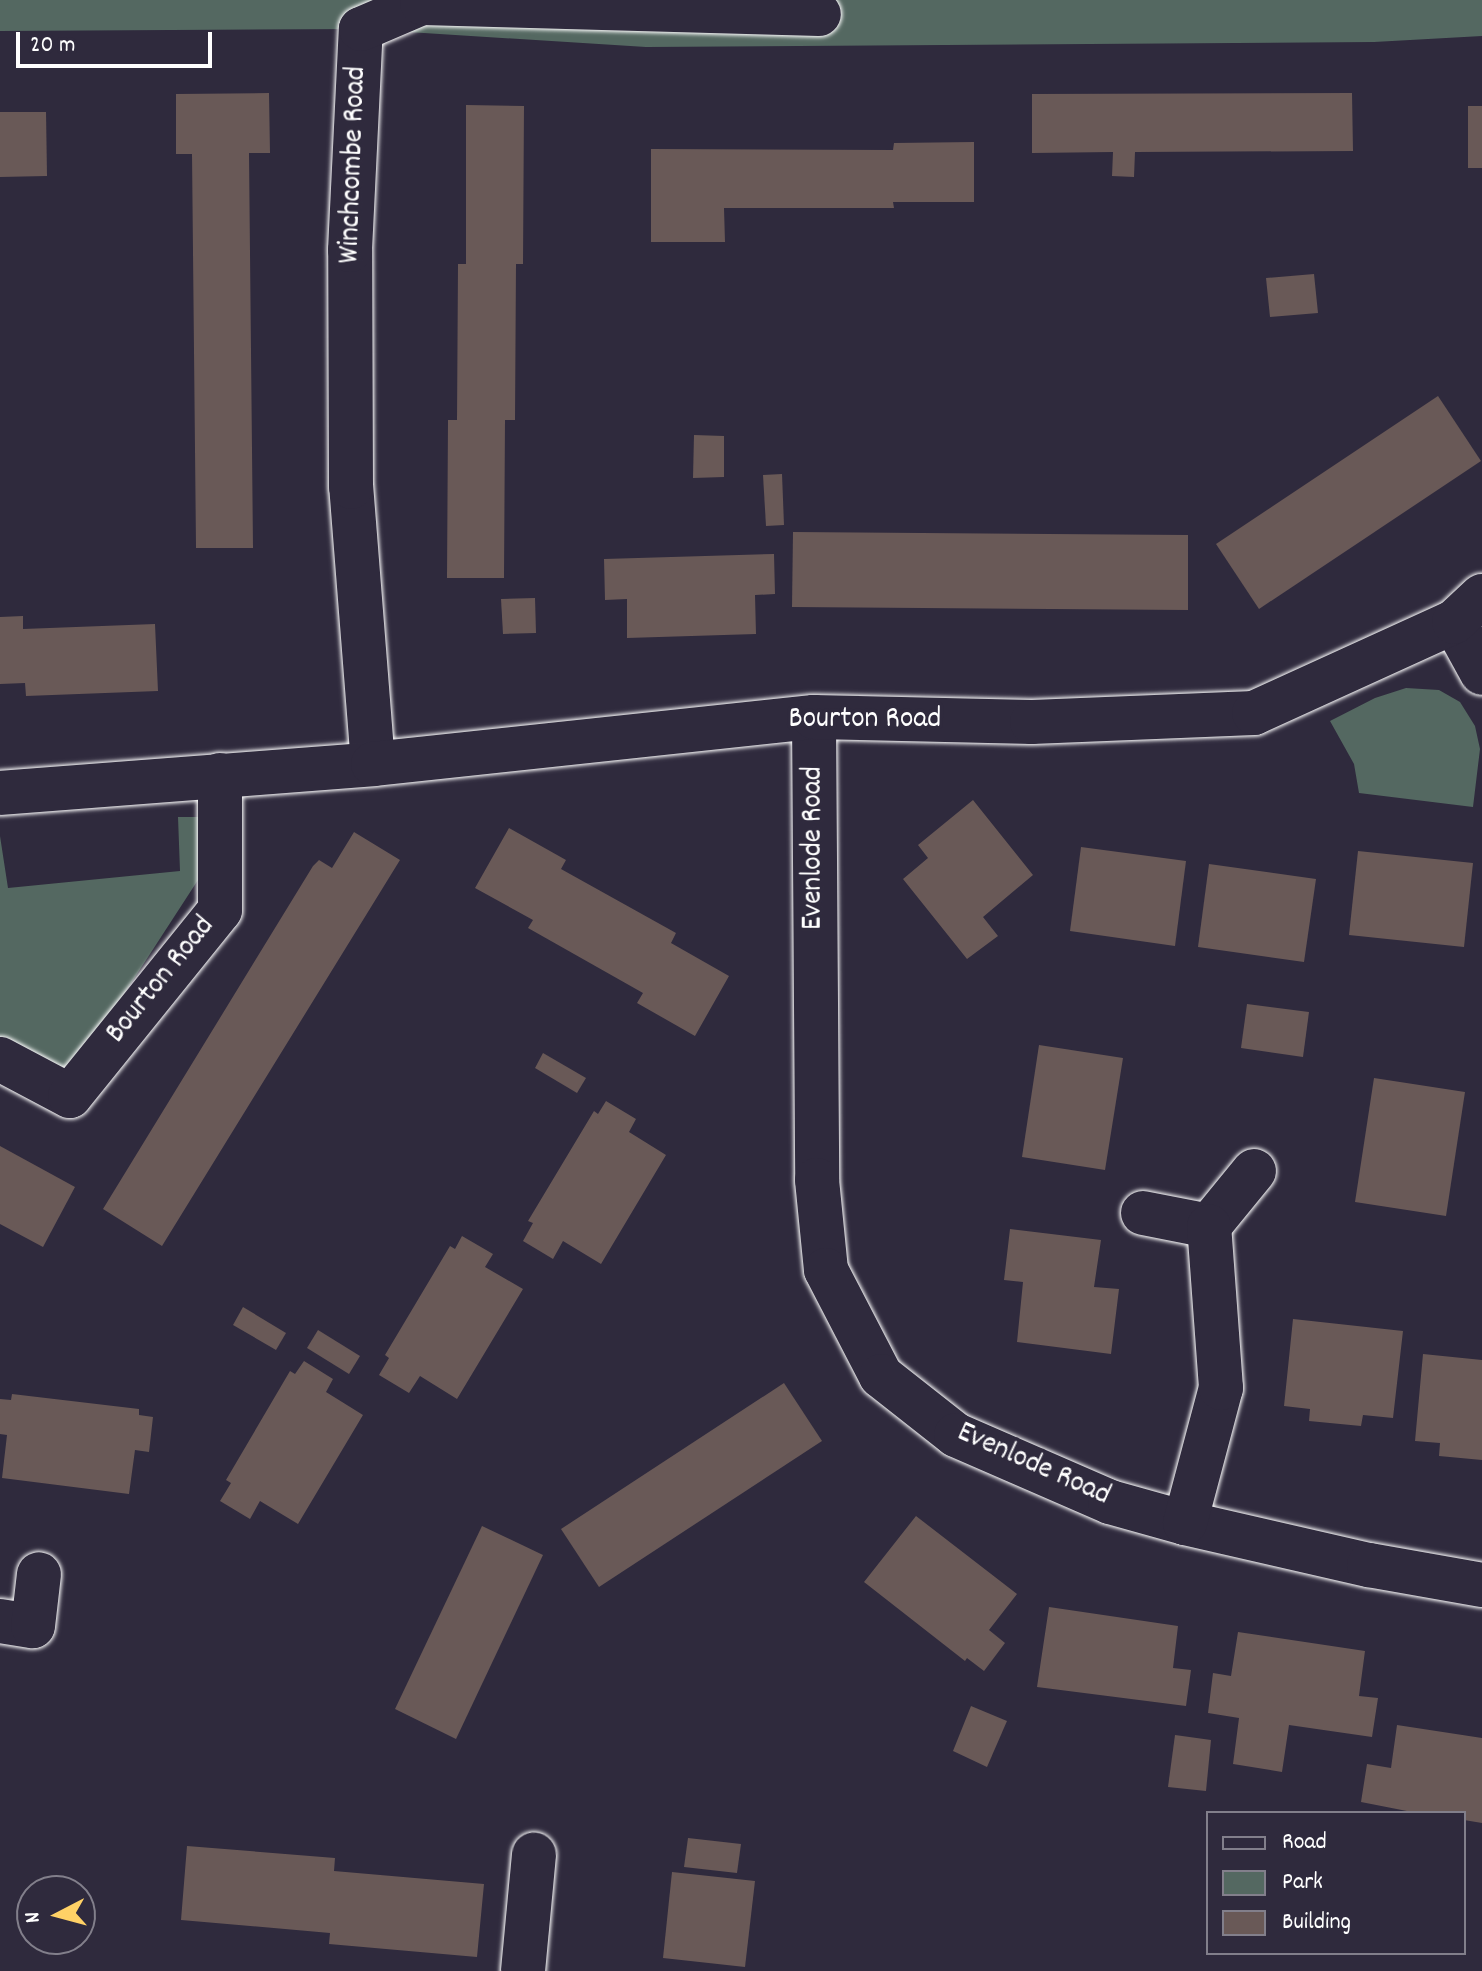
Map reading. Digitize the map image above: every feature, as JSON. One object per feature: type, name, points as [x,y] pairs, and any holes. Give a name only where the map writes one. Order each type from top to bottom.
[{"type":"street","name":"Winchcombe Road","points":[[373,764],[351,487],[350,250],[361,29],[422,3],[819,14]]},
{"type":"street","name":"Bourton Road","points":[[0,793],[373,764],[814,717],[1032,722],[1254,713],[1468,609]]},
{"type":"street","points":[[1468,609],[1482,673]]},
{"type":"street","name":"Evenlode Road","points":[[814,717],[817,1180],[826,1270],[881,1376],[956,1435],[1110,1502],[1185,1523],[1369,1565],[1482,1585]]},
{"type":"street","name":"Bourton Road","points":[[0,1059],[70,1096],[220,910],[220,775]]},
{"type":"street","points":[[1185,1523],[1221,1388],[1209,1226],[1254,1171]]},
{"type":"street","points":[[1143,1213],[1209,1226]]},
{"type":"street","points":[[0,1621],[33,1626],[39,1574]]},
{"type":"street","points":[[523,1971],[534,1855]]},
{"type":"green space","points":[[0,0],[1482,0],[1482,36],[1374,42],[646,47],[361,29],[0,31]]},
{"type":"green space","points":[[1406,688],[1439,690],[1460,702],[1475,726],[1480,749],[1473,807],[1359,793],[1354,764],[1330,721],[1375,698]]},
{"type":"green space","points":[[178,817],[200,817],[198,880],[65,1085],[0,1050],[0,836],[8,888],[180,871]]},
{"type":"building","points":[[269,93],[270,153],[249,153],[253,548],[196,548],[192,154],[176,154],[176,94]]},
{"type":"building","points":[[1352,93],[1353,151],[1135,152],[1134,177],[1112,176],[1113,152],[1032,153],[1032,94]]},
{"type":"building","points":[[466,105],[524,106],[523,264],[516,264],[515,420],[505,420],[504,578],[447,578],[448,420],[457,420],[458,264],[466,264]]},
{"type":"building","points":[[1468,106],[1482,106],[1482,168],[1468,168]]},
{"type":"building","points":[[0,112],[46,112],[47,176],[0,177]]},
{"type":"building","points":[[974,142],[974,202],[893,202],[894,208],[724,208],[725,242],[651,242],[651,149],[893,150],[894,143]]},
{"type":"building","points":[[1314,274],[1318,313],[1270,317],[1266,278]]},
{"type":"building","points":[[1438,396],[1481,461],[1259,609],[1216,544]]},
{"type":"building","points":[[694,435],[724,436],[724,477],[693,478]]},
{"type":"building","points":[[782,474],[784,525],[766,526],[763,475]]},
{"type":"building","points":[[793,532],[1188,535],[1188,610],[792,607]]},
{"type":"building","points":[[774,554],[775,594],[755,595],[756,634],[627,638],[627,599],[605,600],[604,559]]},
{"type":"building","points":[[535,598],[536,633],[503,634],[501,599]]},
{"type":"building","points":[[23,616],[23,629],[155,624],[158,691],[26,696],[25,683],[0,684],[0,617]]},
{"type":"building","points":[[973,800],[1033,875],[983,917],[998,936],[967,959],[903,879],[928,858],[918,845]]},
{"type":"building","points":[[509,828],[566,860],[561,869],[676,933],[671,943],[729,976],[695,1036],[637,1003],[643,993],[528,928],[533,920],[475,888]]},
{"type":"building","points":[[354,832],[400,860],[162,1246],[103,1209],[313,866],[319,860],[332,868]]},
{"type":"building","points":[[1081,847],[1186,861],[1175,946],[1070,931]]},
{"type":"building","points":[[1358,851],[1473,863],[1464,947],[1349,935]]},
{"type":"building","points":[[1209,864],[1316,879],[1304,962],[1198,947]]},
{"type":"building","points":[[1247,1004],[1309,1012],[1303,1057],[1241,1048]]},
{"type":"building","points":[[1039,1045],[1123,1058],[1105,1170],[1022,1157]]},
{"type":"building","points":[[543,1053],[586,1078],[577,1093],[535,1068]]},
{"type":"building","points":[[1374,1078],[1465,1092],[1446,1216],[1355,1202]]},
{"type":"building","points":[[606,1101],[636,1119],[629,1132],[666,1155],[601,1264],[563,1241],[553,1259],[523,1241],[533,1223],[528,1221],[594,1111],[598,1114]]},
{"type":"building","points":[[0,1146],[75,1187],[43,1247],[0,1224]]},
{"type":"building","points":[[1010,1229],[1101,1240],[1094,1287],[1119,1289],[1111,1354],[1017,1342],[1023,1282],[1004,1280]]},
{"type":"building","points":[[462,1236],[493,1254],[485,1267],[523,1289],[457,1399],[420,1376],[409,1393],[379,1375],[389,1358],[385,1355],[450,1246],[455,1249]]},
{"type":"building","points":[[243,1307],[286,1333],[276,1350],[233,1325]]},
{"type":"building","points":[[1293,1319],[1403,1331],[1393,1418],[1363,1415],[1361,1426],[1309,1421],[1310,1409],[1284,1406]]},
{"type":"building","points":[[318,1330],[360,1356],[349,1374],[307,1348]]},
{"type":"building","points":[[1423,1354],[1482,1360],[1482,1460],[1439,1456],[1440,1443],[1415,1441]]},
{"type":"building","points":[[304,1361],[333,1379],[326,1392],[363,1415],[298,1524],[260,1501],[250,1519],[220,1501],[231,1483],[226,1480],[290,1371],[295,1374]]},
{"type":"building","points":[[784,1383],[822,1441],[599,1587],[561,1529]]},
{"type":"building","points":[[12,1394],[139,1409],[139,1415],[153,1417],[149,1452],[135,1450],[129,1494],[2,1478],[7,1435],[0,1434],[0,1399],[11,1400]]},
{"type":"building","points":[[916,1516],[1017,1594],[989,1630],[1005,1643],[984,1671],[967,1658],[965,1661],[864,1582]]},
{"type":"building","points":[[482,1526],[543,1555],[456,1739],[395,1709]]},
{"type":"building","points":[[1049,1607],[1178,1626],[1173,1668],[1191,1670],[1186,1706],[1037,1687]]},
{"type":"building","points":[[1238,1632],[1365,1651],[1359,1696],[1378,1698],[1372,1737],[1289,1725],[1282,1772],[1233,1764],[1239,1718],[1208,1713],[1213,1673],[1231,1676]]},
{"type":"building","points":[[971,1706],[1007,1721],[987,1767],[953,1751]]},
{"type":"building","points":[[1397,1725],[1482,1738],[1482,1823],[1466,1820],[1466,1811],[1407,1811],[1361,1802],[1367,1764],[1391,1768]]},
{"type":"building","points":[[1175,1735],[1211,1740],[1206,1791],[1168,1787]]},
{"type":"building","points":[[688,1838],[741,1844],[737,1873],[684,1867]]},
{"type":"building","points":[[187,1846],[335,1858],[334,1871],[484,1884],[477,1957],[329,1944],[330,1933],[181,1920]]},
{"type":"building","points":[[672,1872],[755,1881],[745,1967],[663,1958]]}]
